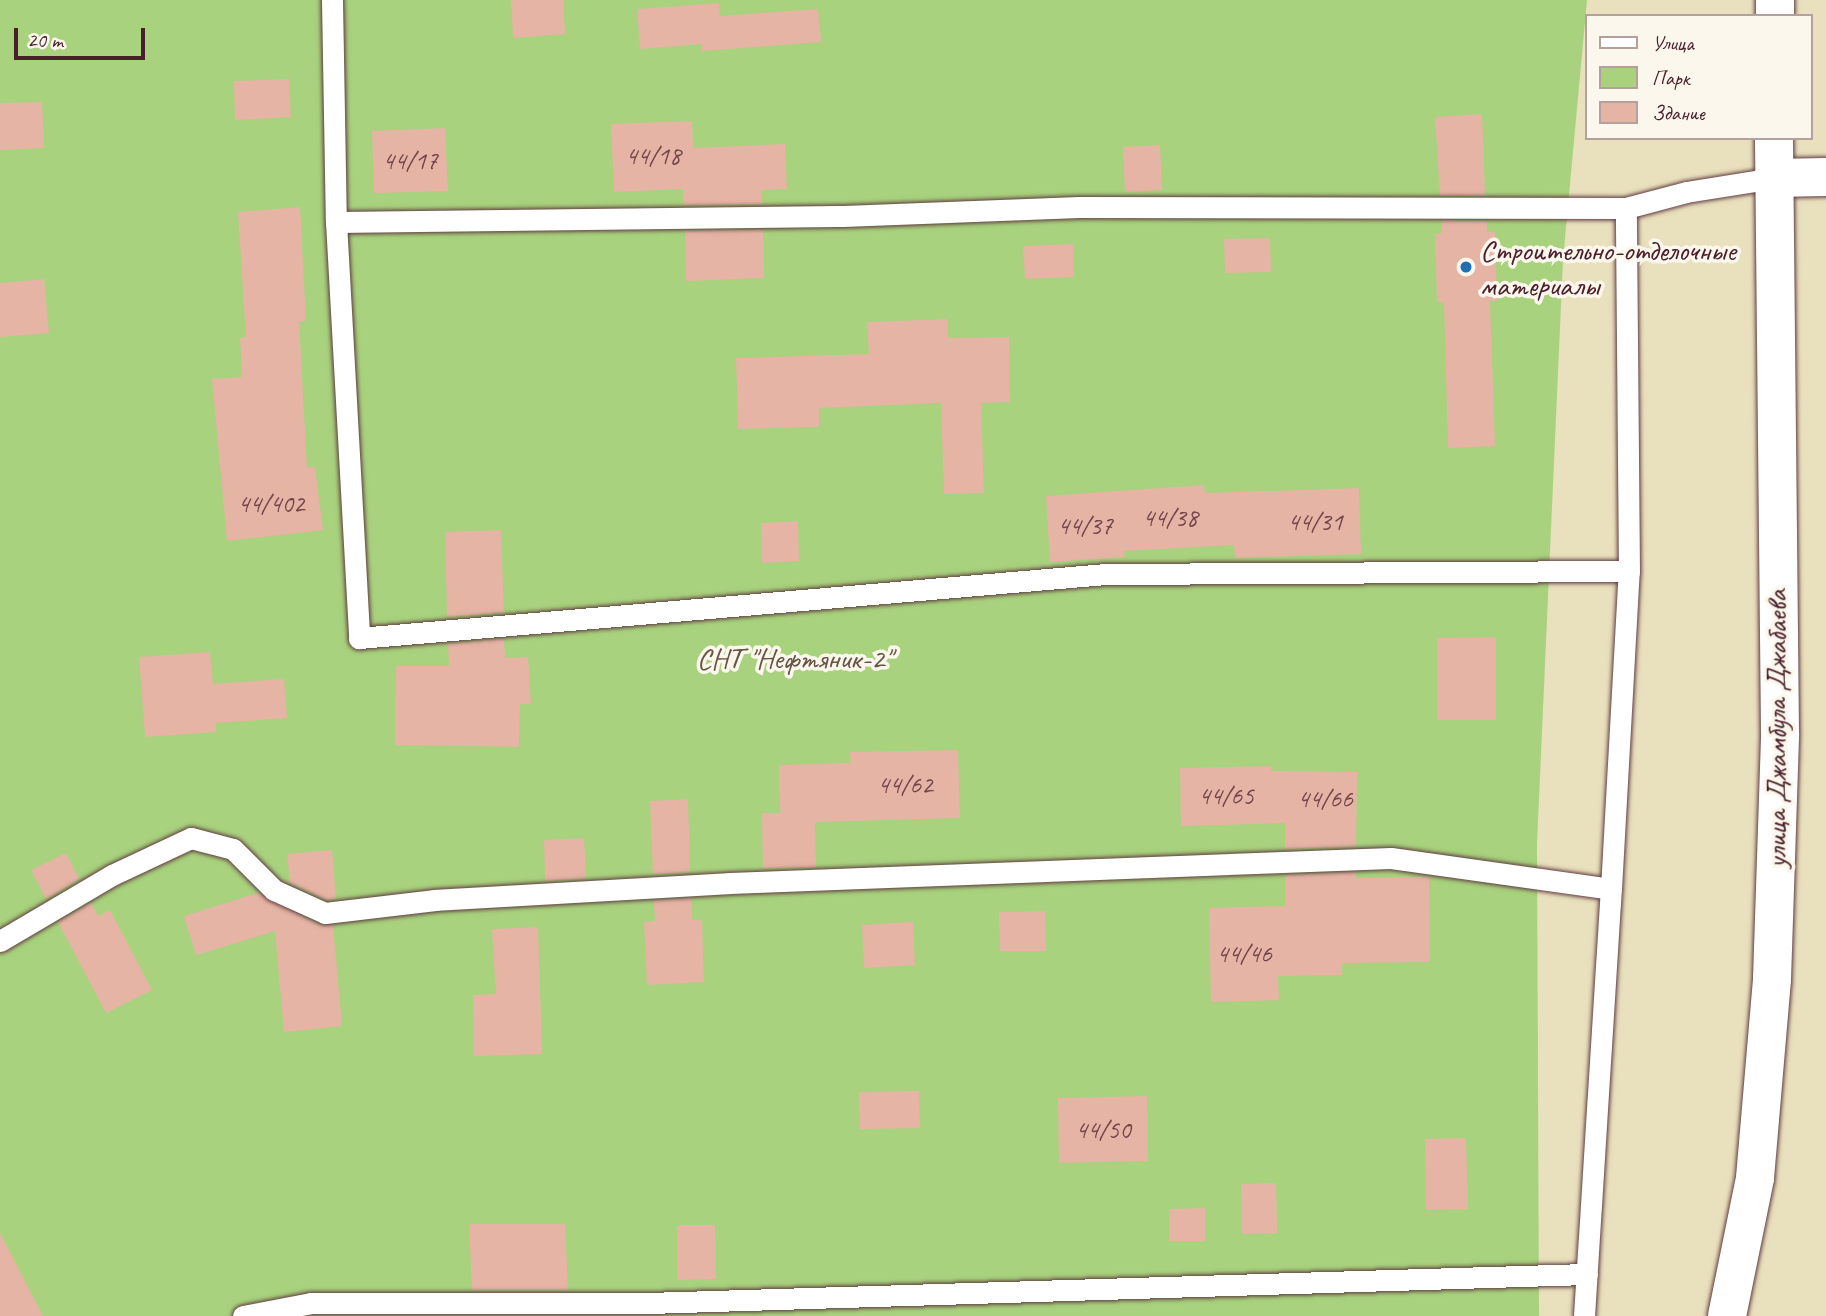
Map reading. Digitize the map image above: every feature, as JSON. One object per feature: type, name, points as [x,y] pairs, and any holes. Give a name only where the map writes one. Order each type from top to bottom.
[{"type":"main road","name":"улица Джамбула Джабаева","points":[[1727,1316],[1755,1178],[1772,979],[1780,733],[1774,140]]},
{"type":"main road","points":[[1773,178],[1826,177]]},
{"type":"lane","points":[[332,0],[336,222],[359,638],[1105,573],[1629,571]]},
{"type":"lane","points":[[336,222],[842,216],[1079,207],[1626,208],[1686,192],[1773,178]]},
{"type":"lane","points":[[1584,1316],[1629,571],[1626,208]]},
{"type":"lane","points":[[0,941],[112,875],[191,838],[233,849],[274,890],[325,913],[435,900],[730,883],[1391,858],[1611,888]]},
{"type":"lane","points":[[243,1316],[311,1303],[648,1303],[1587,1274]]},
{"type":"green space","name":"СНТ \"Нефтяник-2\"","points":[[0,0],[1587,0],[1563,260],[1537,844],[1539,1316],[0,1316]]},
{"type":"building","points":[[511,0],[563,0],[565,34],[513,38]]},
{"type":"building","points":[[719,3],[720,16],[818,9],[821,42],[702,51],[702,44],[640,49],[637,9]]},
{"type":"building","points":[[289,79],[291,117],[235,120],[234,81]]},
{"type":"building","points":[[42,102],[44,148],[0,150],[0,103]]},
{"type":"building","points":[[1482,114],[1485,195],[1440,195],[1435,117]]},
{"type":"building","points":[[692,121],[693,148],[785,144],[787,189],[761,190],[762,204],[684,205],[683,189],[614,192],[611,124]]},
{"type":"building","points":[[445,128],[448,191],[374,193],[372,131]]},
{"type":"building","points":[[1160,145],[1162,190],[1125,192],[1123,147]]},
{"type":"building","points":[[300,207],[306,321],[299,322],[307,468],[315,467],[323,530],[227,541],[212,379],[242,377],[240,338],[246,337],[238,212]]},
{"type":"building","points":[[1441,221],[1487,221],[1487,232],[1495,232],[1497,301],[1490,301],[1495,446],[1448,448],[1444,302],[1437,302],[1435,234],[1442,233]]},
{"type":"building","points":[[763,230],[764,278],[686,281],[685,231]]},
{"type":"building","points":[[1270,238],[1271,272],[1225,273],[1224,239]]},
{"type":"building","points":[[1073,244],[1074,277],[1025,279],[1023,246]]},
{"type":"building","points":[[44,279],[49,333],[0,337],[0,283]]},
{"type":"building","points":[[947,319],[948,338],[1009,337],[1010,402],[981,403],[984,493],[944,494],[941,403],[819,408],[819,427],[738,429],[736,358],[869,354],[867,322]]},
{"type":"building","points":[[1204,485],[1205,493],[1359,488],[1361,554],[1235,558],[1234,545],[1124,551],[1125,557],[1050,562],[1046,496]]},
{"type":"building","points":[[798,521],[799,561],[762,563],[761,523]]},
{"type":"building","points":[[501,530],[504,612],[447,617],[445,532]]},
{"type":"building","points":[[1496,637],[1496,720],[1437,720],[1437,638]]},
{"type":"building","points":[[504,639],[505,658],[528,657],[531,704],[520,704],[519,747],[395,745],[396,666],[449,666],[448,644]]},
{"type":"building","points":[[210,652],[213,684],[284,679],[287,718],[216,723],[216,732],[145,737],[139,657]]},
{"type":"building","points":[[958,750],[960,818],[815,822],[816,867],[763,868],[762,813],[780,813],[779,765],[851,763],[850,752]]},
{"type":"building","points":[[1271,766],[1271,771],[1357,772],[1356,846],[1285,849],[1285,823],[1181,826],[1180,768]]},
{"type":"building","points":[[688,799],[690,872],[653,874],[650,801]]},
{"type":"building","points":[[584,838],[586,878],[545,881],[544,840]]},
{"type":"building","points":[[332,850],[336,898],[327,900],[290,883],[287,854]]},
{"type":"building","points":[[66,853],[79,879],[46,899],[31,870]]},
{"type":"building","points":[[1356,872],[1356,878],[1429,877],[1430,962],[1342,963],[1342,975],[1278,976],[1279,1000],[1211,1002],[1209,908],[1285,906],[1285,875]]},
{"type":"building","points":[[258,893],[320,925],[333,925],[342,1026],[284,1032],[275,931],[196,955],[184,916]]},
{"type":"building","points":[[691,898],[692,920],[702,920],[704,982],[647,985],[644,922],[655,921],[654,901]]},
{"type":"building","points":[[91,903],[98,916],[110,910],[152,990],[106,1013],[58,922]]},
{"type":"building","points":[[1045,911],[1046,951],[1000,951],[999,912]]},
{"type":"building","points":[[913,922],[915,965],[864,968],[862,925]]},
{"type":"building","points":[[538,927],[542,1054],[474,1056],[473,995],[496,994],[492,929]]},
{"type":"building","points":[[919,1091],[920,1128],[860,1129],[859,1092]]},
{"type":"building","points":[[1147,1096],[1148,1161],[1059,1163],[1058,1098]]},
{"type":"building","points":[[1466,1138],[1468,1209],[1426,1210],[1425,1139]]},
{"type":"building","points":[[1276,1183],[1277,1233],[1242,1234],[1241,1184]]},
{"type":"building","points":[[1205,1208],[1205,1241],[1169,1241],[1169,1209]]},
{"type":"building","points":[[469,1224],[565,1224],[568,1290],[472,1290]]},
{"type":"building","points":[[677,1225],[715,1225],[716,1279],[677,1280]]},
{"type":"building","points":[[0,1233],[43,1316],[0,1316]]},
{"type":"place","name":"Строительно-отделочные материалы","points":[[1466,267]]}]
